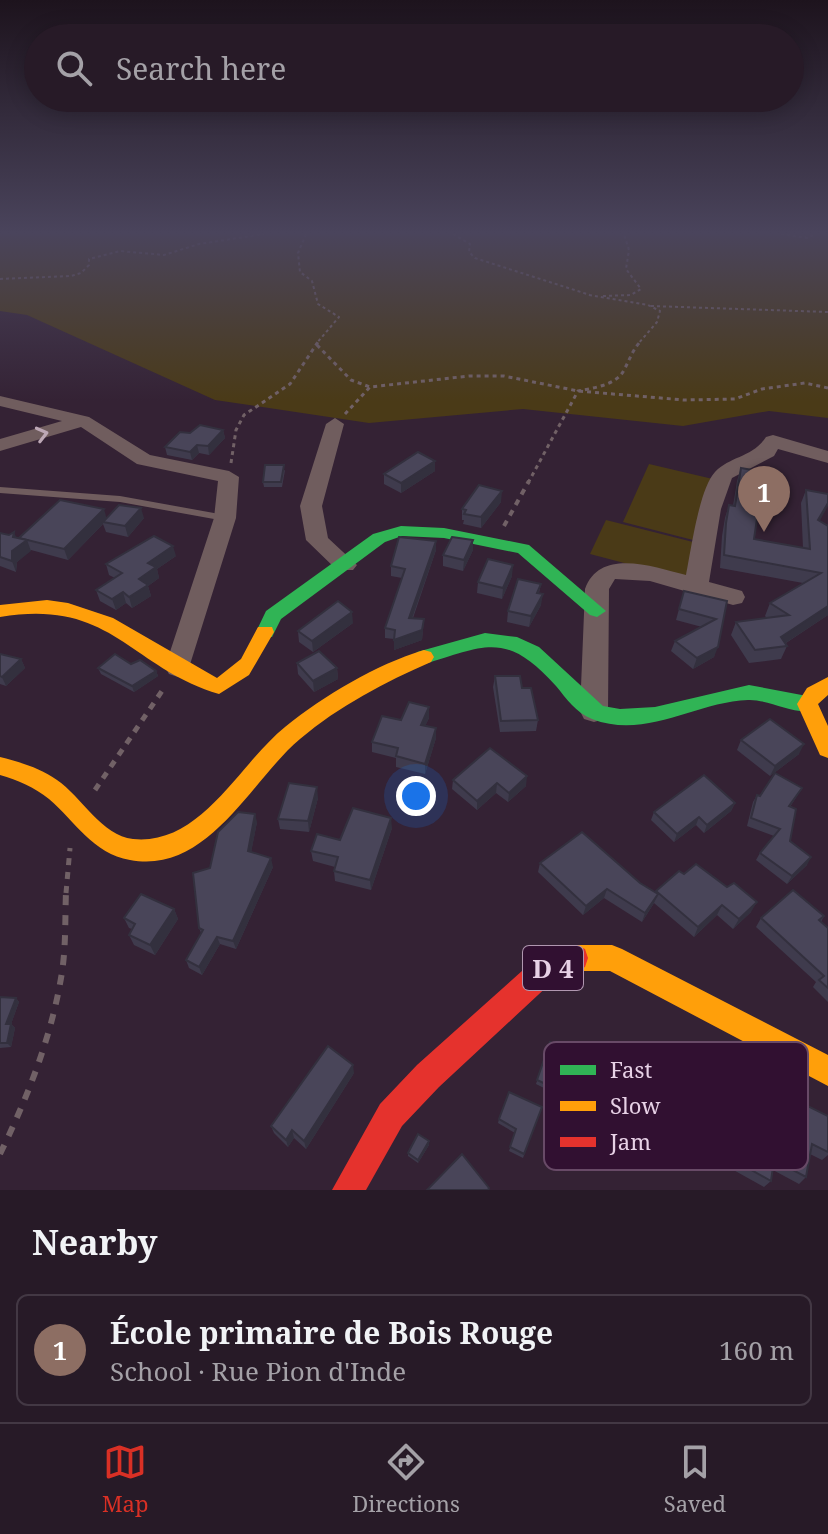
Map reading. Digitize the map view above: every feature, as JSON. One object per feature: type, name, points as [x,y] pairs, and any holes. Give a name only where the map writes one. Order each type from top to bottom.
[{"type":"street","points":[[0,401],[83,421],[144,460],[229,477],[225,518],[178,667]]},
{"type":"street","points":[[0,445],[83,421]]},
{"type":"street","points":[[335,424],[311,506],[317,540],[345,565]]},
{"type":"street","points":[[696,587],[710,509],[723,475],[767,452],[773,441],[828,457]]},
{"type":"street","points":[[0,611],[28,603],[66,605],[83,610],[117,626],[205,684],[219,686],[235,678],[252,662],[273,615],[379,538],[401,531],[444,533],[523,549],[597,611]]},
{"type":"street","points":[[594,711],[597,589],[601,578],[609,572],[630,571],[733,597]]},
{"type":"street","points":[[0,766],[24,772],[57,792],[77,815],[111,843],[134,851],[160,849],[183,842],[202,827],[286,738],[305,723],[399,669],[461,644],[490,640],[517,642],[537,650],[584,705],[594,711],[620,716],[692,707],[744,693],[771,695],[807,704]]},
{"type":"street","points":[[807,704],[826,680]]},
{"type":"street","points":[[807,704],[828,749]]},
{"type":"street","name":"D 4","points":[[348,1190],[391,1115],[428,1076],[542,972],[577,957],[612,958],[773,1042]]},
{"type":"street","name":"D 4","points":[[808,1061],[828,1071]]},
{"type":"lane","points":[[0,490],[120,499],[225,518]]},
{"type":"path","points":[[229,477],[236,430],[244,415],[290,384],[339,317],[318,304],[314,290]]},
{"type":"path","points":[[572,290],[648,305],[828,312]]},
{"type":"path","points":[[589,295],[631,295],[640,290]]},
{"type":"path","points":[[495,542],[578,391],[603,386],[623,374],[631,352],[657,322],[660,311],[648,305]]},
{"type":"path","points":[[317,344],[351,380],[370,387],[469,376],[504,376],[578,391],[684,400],[735,399],[762,389],[805,383],[828,388]]},
{"type":"path","points":[[335,424],[370,387]]},
{"type":"path","points":[[0,1154],[40,1059],[62,972],[64,877],[77,815],[178,667]]},
{"type":"shaded area","points":[[0,290],[828,290],[828,418],[769,411],[683,426],[523,409],[369,423],[215,400],[27,315],[0,311]]},
{"type":"shaded area","points":[[649,464],[717,480],[697,541],[623,522]]},
{"type":"shaded area","points":[[606,520],[697,543],[685,579],[590,554]]},
{"type":"building","points":[[200,425],[223,430],[208,446],[197,445],[190,452],[165,447],[180,432],[190,433]]},
{"type":"building","points":[[418,452],[435,461],[401,483],[384,474]]},
{"type":"building","points":[[265,465],[284,465],[281,482],[263,482]]},
{"type":"building","points":[[741,468],[764,472],[754,539],[810,549],[806,490],[828,494],[828,503],[818,520],[828,526],[828,606],[781,637],[787,646],[755,650],[736,622],[789,615],[770,603],[821,573],[724,555],[729,505],[735,506]]},
{"type":"building","points":[[479,485],[502,491],[481,517],[464,514],[466,510],[462,509]]},
{"type":"building","points":[[60,500],[104,509],[64,549],[19,538]]},
{"type":"building","points":[[119,505],[141,508],[125,526],[103,522]]},
{"type":"building","points":[[14,532],[13,537],[27,540],[12,551],[12,561],[0,557],[0,533],[9,535]]},
{"type":"building","points":[[154,536],[173,546],[148,563],[156,567],[139,579],[148,585],[129,597],[123,592],[112,599],[96,590],[122,573],[106,564]]},
{"type":"building","points":[[399,537],[436,541],[409,618],[424,619],[422,630],[394,640],[395,630],[385,628],[405,569],[391,566]]},
{"type":"building","points":[[452,537],[473,540],[464,560],[443,555]]},
{"type":"building","points":[[488,559],[513,565],[503,588],[478,582]]},
{"type":"building","points":[[518,579],[541,584],[537,593],[543,594],[531,616],[508,611]]},
{"type":"building","points":[[684,591],[727,601],[718,647],[697,658],[675,641],[716,619],[679,609]]},
{"type":"building","points":[[338,601],[352,612],[312,641],[298,631]]},
{"type":"building","points":[[319,651],[337,668],[313,681],[297,663]]},
{"type":"building","points":[[0,654],[21,659],[2,677],[0,676]]},
{"type":"building","points":[[115,654],[131,664],[140,660],[156,671],[132,686],[98,668]]},
{"type":"building","points":[[495,676],[520,676],[522,688],[531,688],[538,720],[501,721]]},
{"type":"building","points":[[409,702],[429,707],[421,725],[436,728],[425,764],[396,756],[398,748],[372,742],[382,716],[401,720]]},
{"type":"building","points":[[770,719],[804,744],[775,766],[741,740]]},
{"type":"building","points":[[490,748],[527,776],[509,793],[497,783],[477,801],[453,780]]},
{"type":"building","points":[[775,773],[802,788],[789,806],[796,809],[790,841],[811,857],[792,876],[760,853],[780,829],[751,818],[757,795],[760,796]]},
{"type":"building","points":[[704,775],[735,803],[707,825],[699,817],[677,834],[654,812]]},
{"type":"building","points":[[289,783],[317,787],[308,821],[278,819]]},
{"type":"building","points":[[353,808],[391,818],[370,880],[334,871],[338,857],[311,851],[317,834],[340,840]]},
{"type":"building","points":[[238,812],[255,814],[248,851],[271,858],[233,941],[217,937],[199,967],[186,960],[203,930],[199,928],[193,873],[210,868],[218,832]]},
{"type":"building","points":[[582,832],[640,883],[658,894],[645,913],[607,889],[586,906],[540,863]]},
{"type":"building","points":[[696,864],[727,887],[734,883],[757,902],[739,919],[722,905],[698,927],[656,891],[679,871],[684,874]]},
{"type":"building","points":[[793,890],[824,916],[819,920],[828,928],[828,988],[819,980],[824,976],[761,918]]},
{"type":"building","points":[[141,894],[174,909],[150,945],[129,935],[135,924],[124,918]]},
{"type":"building","points":[[0,997],[16,998],[6,1024],[11,1024],[7,1043],[0,1043]]},
{"type":"building","points":[[328,1046],[353,1065],[304,1141],[292,1130],[286,1140],[271,1126]]},
{"type":"building","points":[[544,1060],[544,1083],[537,1080]]},
{"type":"building","points":[[509,1092],[542,1107],[524,1154],[510,1147],[516,1129],[499,1119]]},
{"type":"building","points":[[808,1106],[828,1116],[828,1152],[812,1144],[808,1166]]},
{"type":"building","points":[[418,1134],[429,1141],[418,1160],[408,1153]]},
{"type":"building","points":[[462,1154],[488,1190],[427,1190]]},
{"type":"building","points":[[751,1170],[773,1170],[771,1181]]},
{"type":"building","points":[[793,1170],[807,1170],[806,1177]]},
{"type":"traffic: fast","points":[[265,632],[273,615],[379,538],[401,531],[444,533],[523,549],[597,611]]},
{"type":"traffic: fast","points":[[424,657],[485,640],[517,644],[548,665],[591,709],[620,717],[655,715],[749,692],[807,704]]},
{"type":"traffic: slow","points":[[0,611],[47,606],[87,615],[126,633],[197,678],[219,686],[248,664],[265,632]]},
{"type":"traffic: slow","points":[[0,766],[49,786],[99,834],[119,847],[156,850],[179,842],[201,828],[275,749],[307,722],[373,681],[424,657]]},
{"type":"traffic: slow","points":[[828,685],[814,693],[807,704],[828,749]]},
{"type":"traffic: slow","points":[[575,958],[612,958],[773,1042]]},
{"type":"traffic: slow","points":[[808,1061],[828,1071]]},
{"type":"traffic: jam","points":[[348,1190],[391,1115],[428,1076],[542,972],[575,958]]},
{"type":"place","name":"École primaire de Bois Rouge","points":[[764,532]]}]
